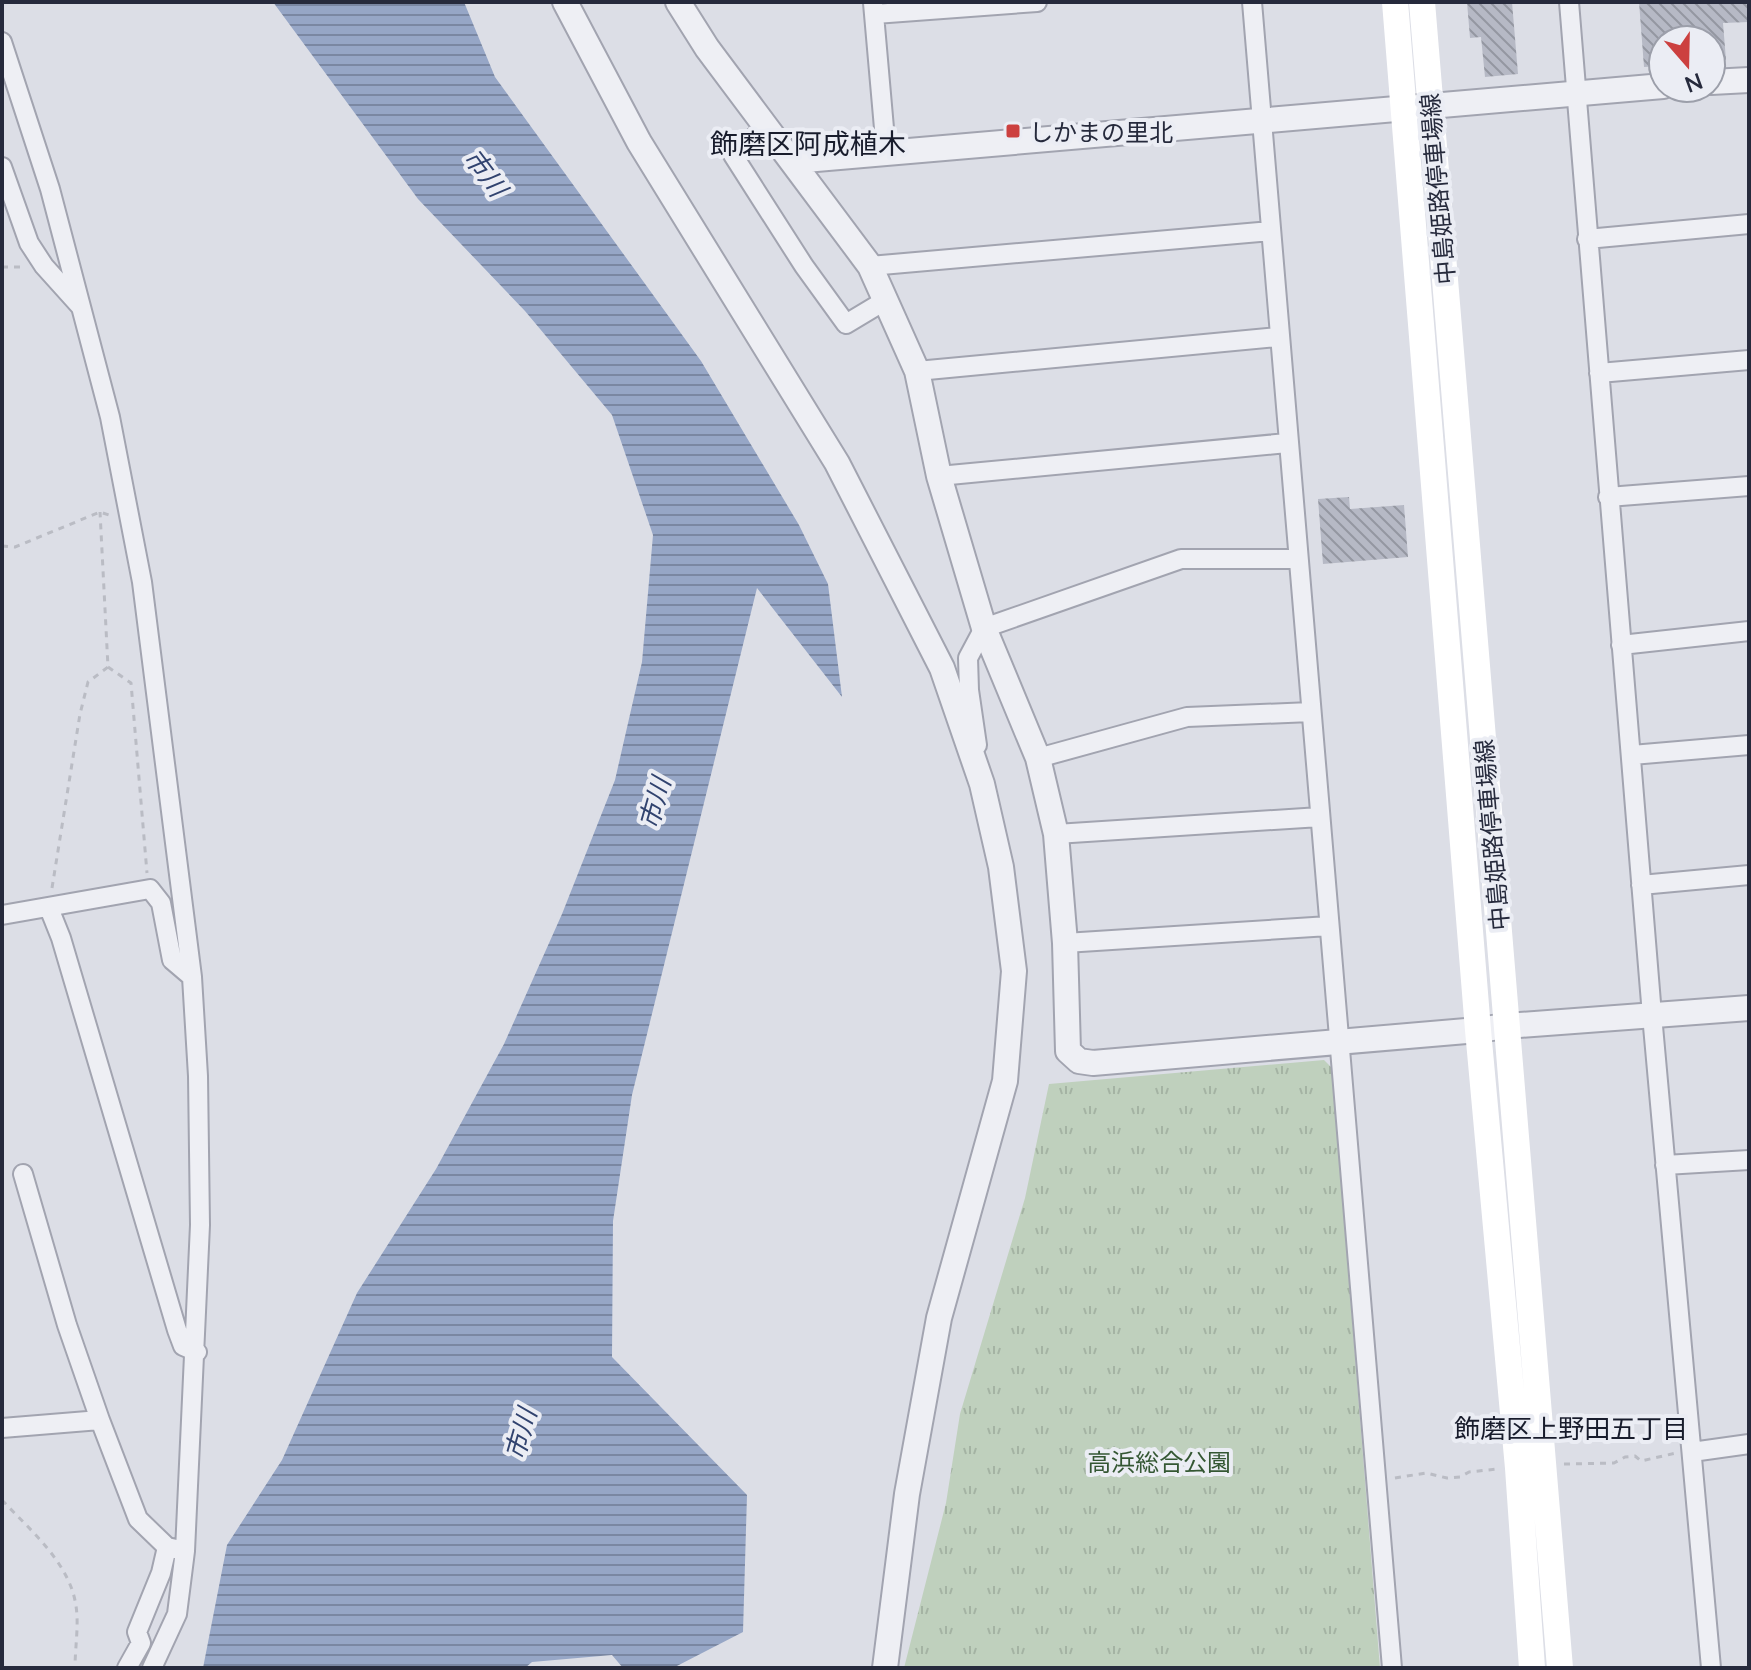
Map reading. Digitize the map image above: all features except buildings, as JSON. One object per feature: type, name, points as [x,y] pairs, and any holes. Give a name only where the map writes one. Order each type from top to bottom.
[{"type":"main road","name":"中島姫路停車場線","points":[[1395,2],[1478,1030],[1530,1466],[1560,1668]]},
{"type":"main road","name":"中島姫路停車場線","points":[[1422,2],[1506,1026],[1530,1466],[1532,1668]]},
{"type":"street","points":[[565,2],[639,142],[837,463],[942,668],[982,784]]},
{"type":"street","points":[[886,151],[874,8],[1037,2]]},
{"type":"street","points":[[1252,2],[1392,1668]]},
{"type":"street","points":[[1569,2],[1652,1015],[1711,1668]]},
{"type":"street","points":[[686,5],[707,48],[870,266],[917,371],[939,476],[984,628],[1038,758],[1056,834],[1065,943],[1068,1051],[1079,1061],[1093,1063],[1749,1008]]},
{"type":"street","points":[[2,42],[50,189],[110,417],[142,582],[192,977],[198,1076],[200,1210],[197,1352],[176,1549],[177,1614],[152,1668]]},
{"type":"street","points":[[1727,81],[1749,80]]},
{"type":"street","points":[[793,161],[1647,87]]},
{"type":"street","points":[[767,126],[733,155],[804,266],[846,324],[886,300]]},
{"type":"street","points":[[2,167],[29,243],[44,266],[82,308]]},
{"type":"street","points":[[1587,239],[1749,224]]},
{"type":"street","points":[[870,266],[1271,231]]},
{"type":"street","points":[[917,371],[1278,337]]},
{"type":"street","points":[[1599,373],[1749,360]]},
{"type":"street","points":[[939,476],[1287,443]]},
{"type":"street","points":[[1608,497],[1749,486]]},
{"type":"street","points":[[885,1668],[907,1494],[939,1318],[1005,1081],[1014,971],[1001,867],[982,784],[969,690],[968,658],[984,628],[1181,559],[1298,559]]},
{"type":"street","points":[[1621,645],[1749,631]]},
{"type":"street","points":[[1038,758],[1187,717],[1311,712]]},
{"type":"street","points":[[1632,755],[1749,745]]},
{"type":"street","points":[[1056,834],[1320,817]]},
{"type":"street","points":[[1641,885],[1749,875]]},
{"type":"street","points":[[2,915],[150,889],[161,903],[172,960],[192,977]]},
{"type":"street","points":[[49,908],[61,938],[177,1330],[183,1346],[197,1352]]},
{"type":"street","points":[[1065,943],[1329,926]]},
{"type":"street","points":[[1665,1165],[1749,1160]]},
{"type":"street","points":[[23,1174],[67,1325],[138,1519],[176,1549]]},
{"type":"street","points":[[2,1428],[100,1420]]},
{"type":"street","points":[[1692,1452],[1749,1444]]},
{"type":"street","points":[[127,1668],[141,1643],[137,1632],[161,1573],[176,1549]]},
{"type":"path","points":[[2,546],[15,547],[100,512],[109,515],[114,529]]},
{"type":"path","points":[[100,512],[108,667]]},
{"type":"path","points":[[108,667],[131,683],[145,820],[144,857],[150,889]]},
{"type":"path","points":[[49,908],[85,692],[88,682],[108,667]]},
{"type":"path","points":[[1375,1478],[1426,1473],[1447,1478],[1460,1477],[1469,1472],[1614,1463],[1635,1456],[1641,1461],[1655,1460],[1664,1454],[1692,1452]]},
{"type":"path","points":[[2,1500],[55,1558],[68,1581],[76,1605],[75,1668]]},
{"type":"green space","name":"高浜総合公園","points":[[1324,1060],[1332,1068],[1380,1668],[904,1668],[946,1503],[960,1414],[1025,1198],[1049,1084]]},
{"type":"water","name":"市川","points":[[273,2],[464,2],[495,77],[701,361],[799,525],[828,584],[842,697],[757,588],[632,1095],[613,1221],[612,1357],[747,1495],[743,1632],[673,1668],[623,1668],[612,1655],[532,1662],[525,1668],[203,1668],[227,1545],[282,1460],[357,1293],[436,1169],[504,1044],[562,914],[615,780],[642,662],[653,535],[612,415],[525,311],[418,199]]},
{"type":"place","name":"しかまの里北","points":[[1013,131]]},
{"type":"district","name":"飾磨区阿成植木","points":[[808,143]]},
{"type":"district","name":"飾磨区上野田五丁目","points":[[1571,1428]]}]
